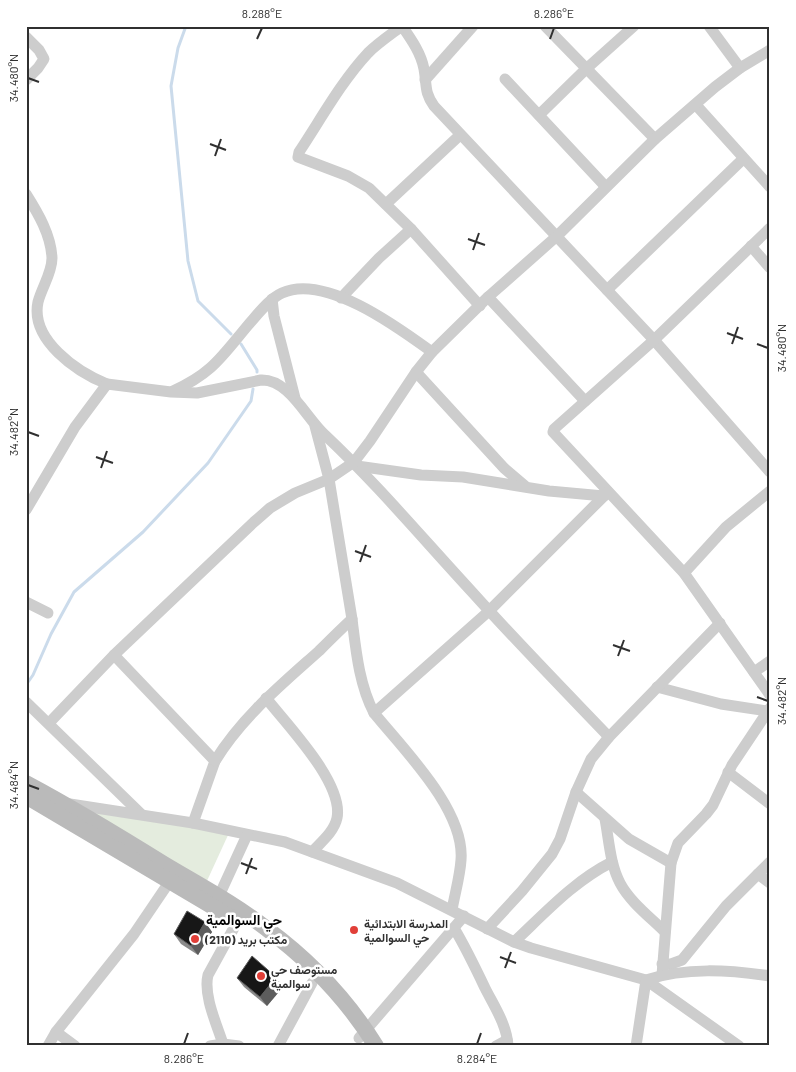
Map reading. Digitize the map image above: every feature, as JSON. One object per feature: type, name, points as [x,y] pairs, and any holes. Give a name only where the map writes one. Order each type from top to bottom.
[{"type":"main road","points":[[26,783],[62,809],[240,916],[268,929],[321,977],[363,1038]]},
{"type":"main road","points":[[26,796],[62,809]]},
{"type":"main road","points":[[174,876],[219,896],[312,983],[363,1038],[376,1046]]},
{"type":"street","points":[[480,306],[411,229],[369,188],[348,176],[298,156],[341,88],[360,64],[373,48],[402,26],[420,56],[424,68],[428,98],[460,135],[654,340],[770,472]]},
{"type":"street","points":[[425,80],[473,26]]},
{"type":"street","points":[[545,26],[655,139]]},
{"type":"street","points":[[539,115],[634,26]]},
{"type":"street","points":[[709,26],[740,68]]},
{"type":"street","points":[[26,38],[39,50],[44,59],[26,80]]},
{"type":"street","points":[[49,723],[114,655],[265,513],[295,493],[329,479],[355,464],[416,372],[432,352],[488,297],[557,236],[605,186],[655,139],[740,68],[769,53]]},
{"type":"street","points":[[505,79],[605,186]]},
{"type":"street","points":[[696,105],[770,187]]},
{"type":"street","points":[[386,204],[460,135]]},
{"type":"street","points":[[607,290],[743,159]]},
{"type":"street","points":[[26,194],[39,216],[50,246],[52,258],[51,268],[38,302],[38,323],[46,338],[64,358],[88,376],[107,384],[171,392],[210,391],[247,382],[268,380],[276,383],[295,399],[315,426],[355,464],[489,611],[609,737]]},
{"type":"street","points":[[770,228],[654,340],[554,429],[553,432],[606,494],[684,573],[770,695]]},
{"type":"street","points":[[341,298],[379,258],[411,229]]},
{"type":"street","points":[[750,246],[770,268]]},
{"type":"street","points":[[171,392],[194,381],[215,365],[272,299],[283,293],[310,289],[352,302],[394,325],[432,352]]},
{"type":"street","points":[[488,297],[585,401]]},
{"type":"street","points":[[272,299],[274,316],[295,399]]},
{"type":"street","points":[[416,372],[504,468],[526,487]]},
{"type":"street","points":[[26,510],[30,493],[107,384]]},
{"type":"street","points":[[315,426],[329,479],[362,683],[374,713],[442,799],[453,819],[460,842],[462,859],[452,910]]},
{"type":"street","points":[[355,464],[421,475],[463,477],[526,487],[606,494]]},
{"type":"street","points":[[684,573],[726,527],[770,491]]},
{"type":"street","points":[[374,713],[489,611],[606,494]]},
{"type":"street","points":[[26,602],[48,613]]},
{"type":"street","points":[[193,824],[215,762],[224,745],[244,720],[266,698],[352,619]]},
{"type":"street","points":[[487,929],[522,891],[552,854],[566,825],[576,792],[591,759],[609,737],[720,623]]},
{"type":"street","points":[[114,655],[215,762]]},
{"type":"street","points":[[754,672],[770,661]]},
{"type":"street","points":[[657,687],[721,704],[769,709],[728,772],[713,805],[678,842],[671,863],[662,970]]},
{"type":"street","points":[[266,698],[322,768],[332,786],[336,801],[337,818],[332,831],[312,852]]},
{"type":"street","points":[[26,702],[141,814]]},
{"type":"street","points":[[728,772],[770,804]]},
{"type":"street","points":[[576,792],[629,839],[671,863]]},
{"type":"street","points":[[62,809],[141,814],[285,842],[397,883],[514,942],[646,980],[739,1046]]},
{"type":"street","points":[[605,818],[612,862],[620,884],[665,932]]},
{"type":"street","points":[[219,896],[247,835]]},
{"type":"street","points":[[514,942],[570,889],[612,862]]},
{"type":"street","points":[[636,1046],[646,980],[682,960],[726,906],[770,862]]},
{"type":"street","points":[[758,874],[770,883]]},
{"type":"street","points":[[48,1046],[56,1032],[134,934],[174,876]]},
{"type":"street","points":[[223,1044],[207,993],[206,983],[240,916]]},
{"type":"street","points":[[363,1038],[464,916]]},
{"type":"street","points":[[454,928],[500,1017],[508,1043],[496,1046]]},
{"type":"street","points":[[662,970],[735,972],[770,976]]},
{"type":"street","points":[[278,1046],[312,983]]},
{"type":"street","points":[[56,1032],[75,1046]]},
{"type":"street","points":[[210,1046],[223,1044],[239,1046]]},
{"type":"shaded area","points":[[82,811],[229,833],[206,883]]},
{"type":"building","points":[[187,911],[205,922],[191,946],[174,934]]},
{"type":"building","points":[[252,956],[276,977],[260,997],[237,978]]},
{"type":"waterway","points":[[186,26],[178,48],[171,86],[188,261],[198,301],[231,334]]},
{"type":"waterway","points":[[241,344],[257,372]]},
{"type":"waterway","points":[[26,685],[33,675],[51,634],[74,592],[143,532],[208,463],[251,401],[253,389]]},
{"type":"place","name":"المدرسة الابتدائية حي السوالمية","points":[[354,930]]},
{"type":"place","name":"مكتب بريد (2110)","points":[[195,939]]},
{"type":"place","name":"مستوصف حي سوالمية","points":[[261,976]]},
{"type":"district","name":"حي السوالمية","points":[[244,919]]}]
